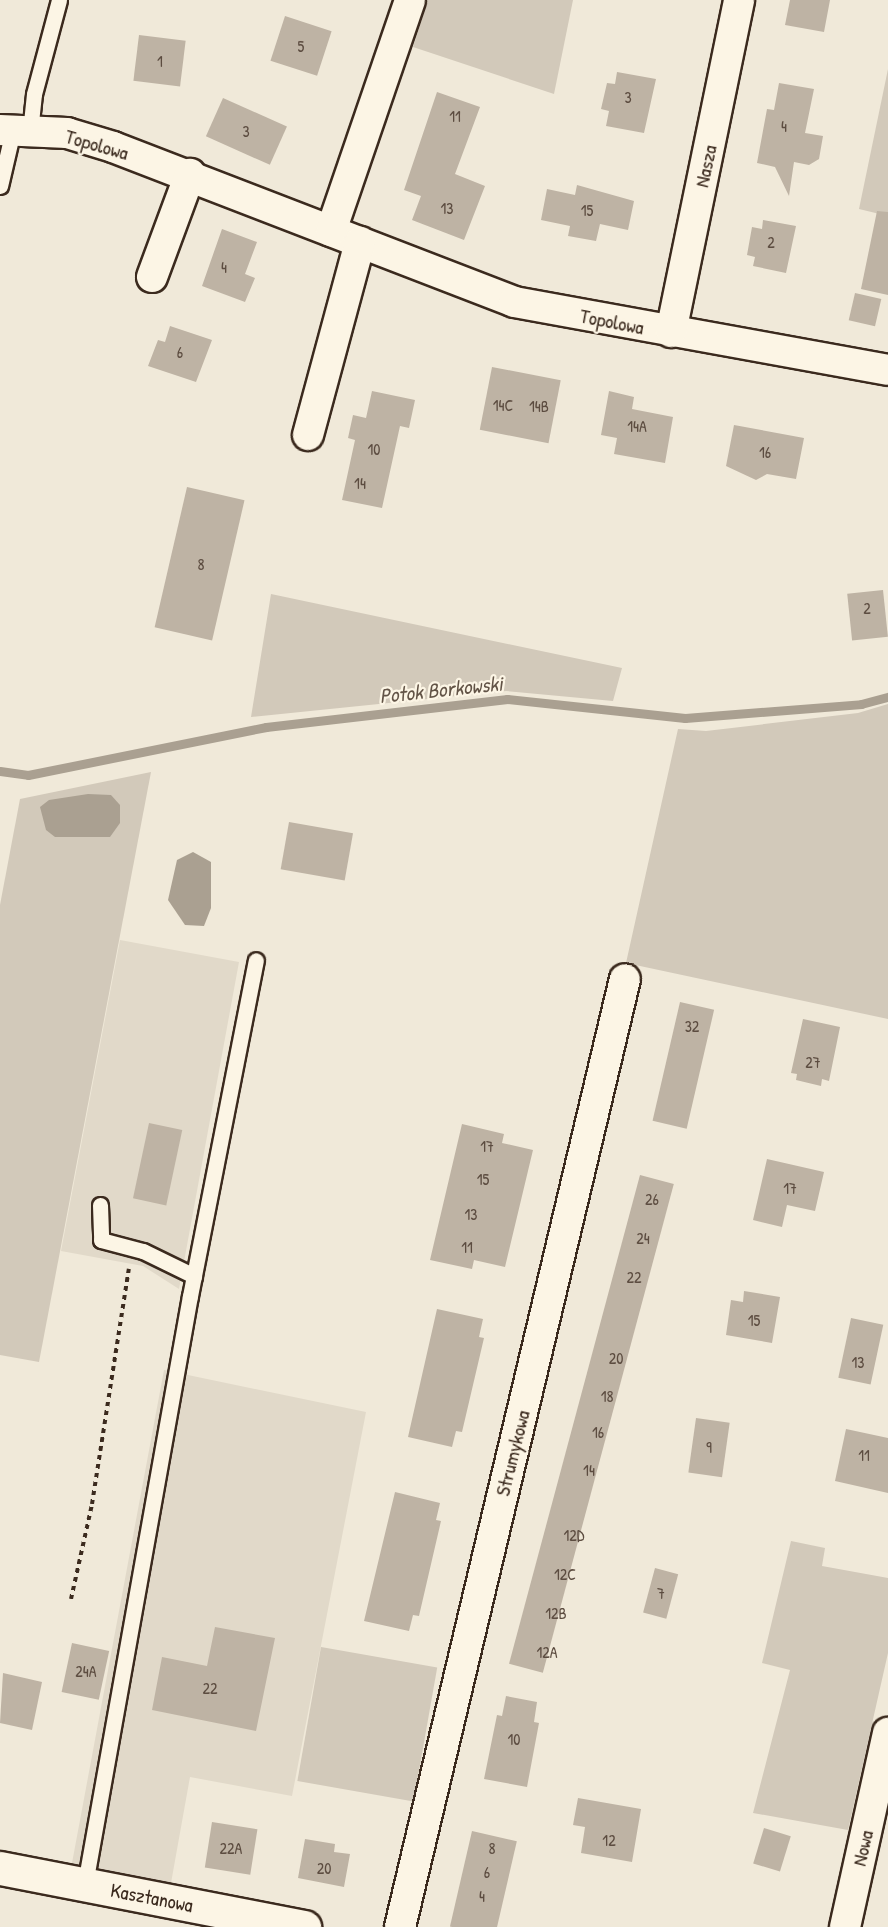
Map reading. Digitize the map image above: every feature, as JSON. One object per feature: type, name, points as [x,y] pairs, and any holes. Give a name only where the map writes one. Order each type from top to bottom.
[{"type":"street","points":[[331,231],[410,0]]},
{"type":"street","name":"Nasza","points":[[670,332],[739,0]]},
{"type":"street","name":"Topolowa","points":[[14,130],[67,133],[190,174],[514,303],[880,368]]},
{"type":"street","points":[[152,277],[190,174]]},
{"type":"street","points":[[308,435],[360,242]]},
{"type":"street","name":"Strumykowa","points":[[400,1927],[625,980]]},
{"type":"street","name":"Nowa","points":[[845,1927],[888,1733]]},
{"type":"street","name":"Kasztanowa","points":[[0,1868],[304,1927]]},
{"type":"lane","points":[[0,186],[14,130],[34,94],[59,0]]},
{"type":"lane","points":[[85,1884],[194,1276],[256,960]]},
{"type":"lane","points":[[100,1205],[101,1240],[132,1248],[194,1276]]},
{"type":"path","points":[[71,1599],[92,1504],[132,1248]]},
{"type":"shaded area","points":[[428,0],[573,0],[554,94],[413,47]]},
{"type":"shaded area","points":[[888,69],[888,216],[859,209]]},
{"type":"shaded area","points":[[271,594],[622,668],[613,701],[506,691],[251,717]]},
{"type":"shaded area","points":[[888,704],[888,1019],[626,963],[678,729],[706,731],[858,713]]},
{"type":"shaded area","points":[[151,772],[39,1362],[0,1355],[0,905],[20,799]]},
{"type":"shaded area","points":[[88,794],[111,795],[120,805],[120,823],[110,837],[55,837],[46,830],[40,807],[49,800]]},
{"type":"shaded area","points":[[193,852],[211,862],[211,908],[204,926],[185,925],[168,900],[177,860]]},
{"type":"shaded area","points":[[120,940],[239,962],[179,1289],[143,1266],[61,1251]]},
{"type":"shaded area","points":[[164,1370],[366,1412],[292,1796],[190,1777],[171,1883],[72,1863]]},
{"type":"shaded area","points":[[791,1541],[825,1548],[822,1566],[888,1578],[888,1653],[848,1830],[753,1813],[790,1670],[762,1663]]},
{"type":"shaded area","points":[[321,1647],[437,1667],[414,1801],[297,1781]]},
{"type":"building","points":[[790,0],[830,0],[824,32],[785,25]]},
{"type":"building","points":[[285,16],[332,31],[317,76],[270,61]]},
{"type":"building","points":[[139,35],[186,41],[180,86],[133,81]]},
{"type":"building","points":[[617,72],[656,79],[644,133],[606,126],[609,111],[601,109],[607,83],[615,84]]},
{"type":"building","points":[[779,83],[814,89],[805,133],[823,136],[819,159],[809,165],[794,162],[789,196],[775,167],[757,163],[767,109],[774,110]]},
{"type":"building","points":[[437,92],[480,107],[455,174],[485,186],[464,240],[412,220],[421,196],[404,190]]},
{"type":"building","points":[[223,98],[287,126],[270,165],[206,136]]},
{"type":"building","points":[[577,185],[634,201],[628,230],[600,224],[596,241],[568,236],[570,226],[541,220],[547,189],[575,195]]},
{"type":"building","points":[[877,211],[888,212],[888,295],[861,289]]},
{"type":"building","points":[[763,220],[796,226],[786,273],[753,266],[755,257],[747,255],[752,227],[762,229]]},
{"type":"building","points":[[222,229],[257,242],[245,274],[255,278],[245,302],[202,286]]},
{"type":"building","points":[[855,293],[881,299],[875,326],[849,320]]},
{"type":"building","points":[[170,326],[212,340],[196,382],[148,366],[158,340],[165,342]]},
{"type":"building","points":[[492,367],[561,380],[549,443],[480,430]]},
{"type":"building","points":[[372,391],[415,400],[409,428],[400,426],[382,508],[342,500],[355,440],[348,438],[353,415],[366,418]]},
{"type":"building","points":[[609,391],[634,397],[632,409],[673,417],[665,463],[614,454],[617,438],[601,435]]},
{"type":"building","points":[[734,425],[804,438],[796,479],[767,474],[756,480],[726,466]]},
{"type":"building","points":[[187,487],[244,500],[212,641],[155,627]]},
{"type":"building","points":[[883,590],[888,637],[852,641],[847,594]]},
{"type":"building","points":[[289,822],[353,833],[345,881],[281,869]]},
{"type":"building","points":[[680,1002],[714,1010],[687,1129],[653,1121]]},
{"type":"building","points":[[803,1019],[840,1027],[829,1081],[822,1079],[821,1086],[796,1080],[797,1074],[791,1073]]},
{"type":"building","points":[[149,1123],[182,1130],[166,1205],[133,1198]]},
{"type":"building","points":[[462,1124],[504,1134],[502,1143],[533,1150],[505,1267],[474,1260],[472,1269],[430,1260]]},
{"type":"building","points":[[767,1159],[824,1172],[815,1211],[787,1205],[782,1227],[753,1220]]},
{"type":"building","points":[[640,1175],[674,1184],[543,1673],[509,1664]]},
{"type":"building","points":[[744,1291],[780,1297],[772,1343],[726,1335],[731,1300],[743,1302]]},
{"type":"building","points":[[437,1309],[483,1319],[479,1337],[484,1338],[462,1432],[456,1431],[452,1447],[408,1437]]},
{"type":"building","points":[[851,1318],[883,1325],[871,1385],[838,1378]]},
{"type":"building","points":[[696,1418],[730,1423],[722,1477],[688,1472]]},
{"type":"building","points":[[846,1429],[888,1438],[888,1493],[835,1481]]},
{"type":"building","points":[[395,1492],[440,1503],[436,1520],[441,1521],[419,1616],[413,1615],[409,1631],[364,1621]]},
{"type":"building","points":[[655,1568],[678,1574],[666,1619],[643,1612]]},
{"type":"building","points":[[215,1627],[275,1638],[256,1731],[152,1710],[162,1657],[207,1666]]},
{"type":"building","points":[[72,1643],[109,1651],[99,1700],[62,1692]]},
{"type":"building","points":[[3,1673],[42,1682],[32,1730],[0,1723]]},
{"type":"building","points":[[506,1696],[537,1702],[534,1722],[539,1723],[527,1787],[484,1779],[497,1715],[502,1716]]},
{"type":"building","points":[[578,1798],[641,1809],[632,1862],[581,1853],[585,1827],[573,1825]]},
{"type":"building","points":[[212,1822],[257,1829],[250,1875],[205,1867]]},
{"type":"building","points":[[764,1828],[791,1836],[780,1872],[753,1863]]},
{"type":"building","points":[[472,1831],[517,1841],[497,1927],[450,1926]]},
{"type":"building","points":[[305,1839],[335,1844],[334,1852],[350,1854],[344,1887],[298,1878]]},
{"type":"waterway","name":"Potok Borkowski","points":[[0,771],[28,775],[266,727],[507,699],[685,718],[861,704],[888,697]]}]
